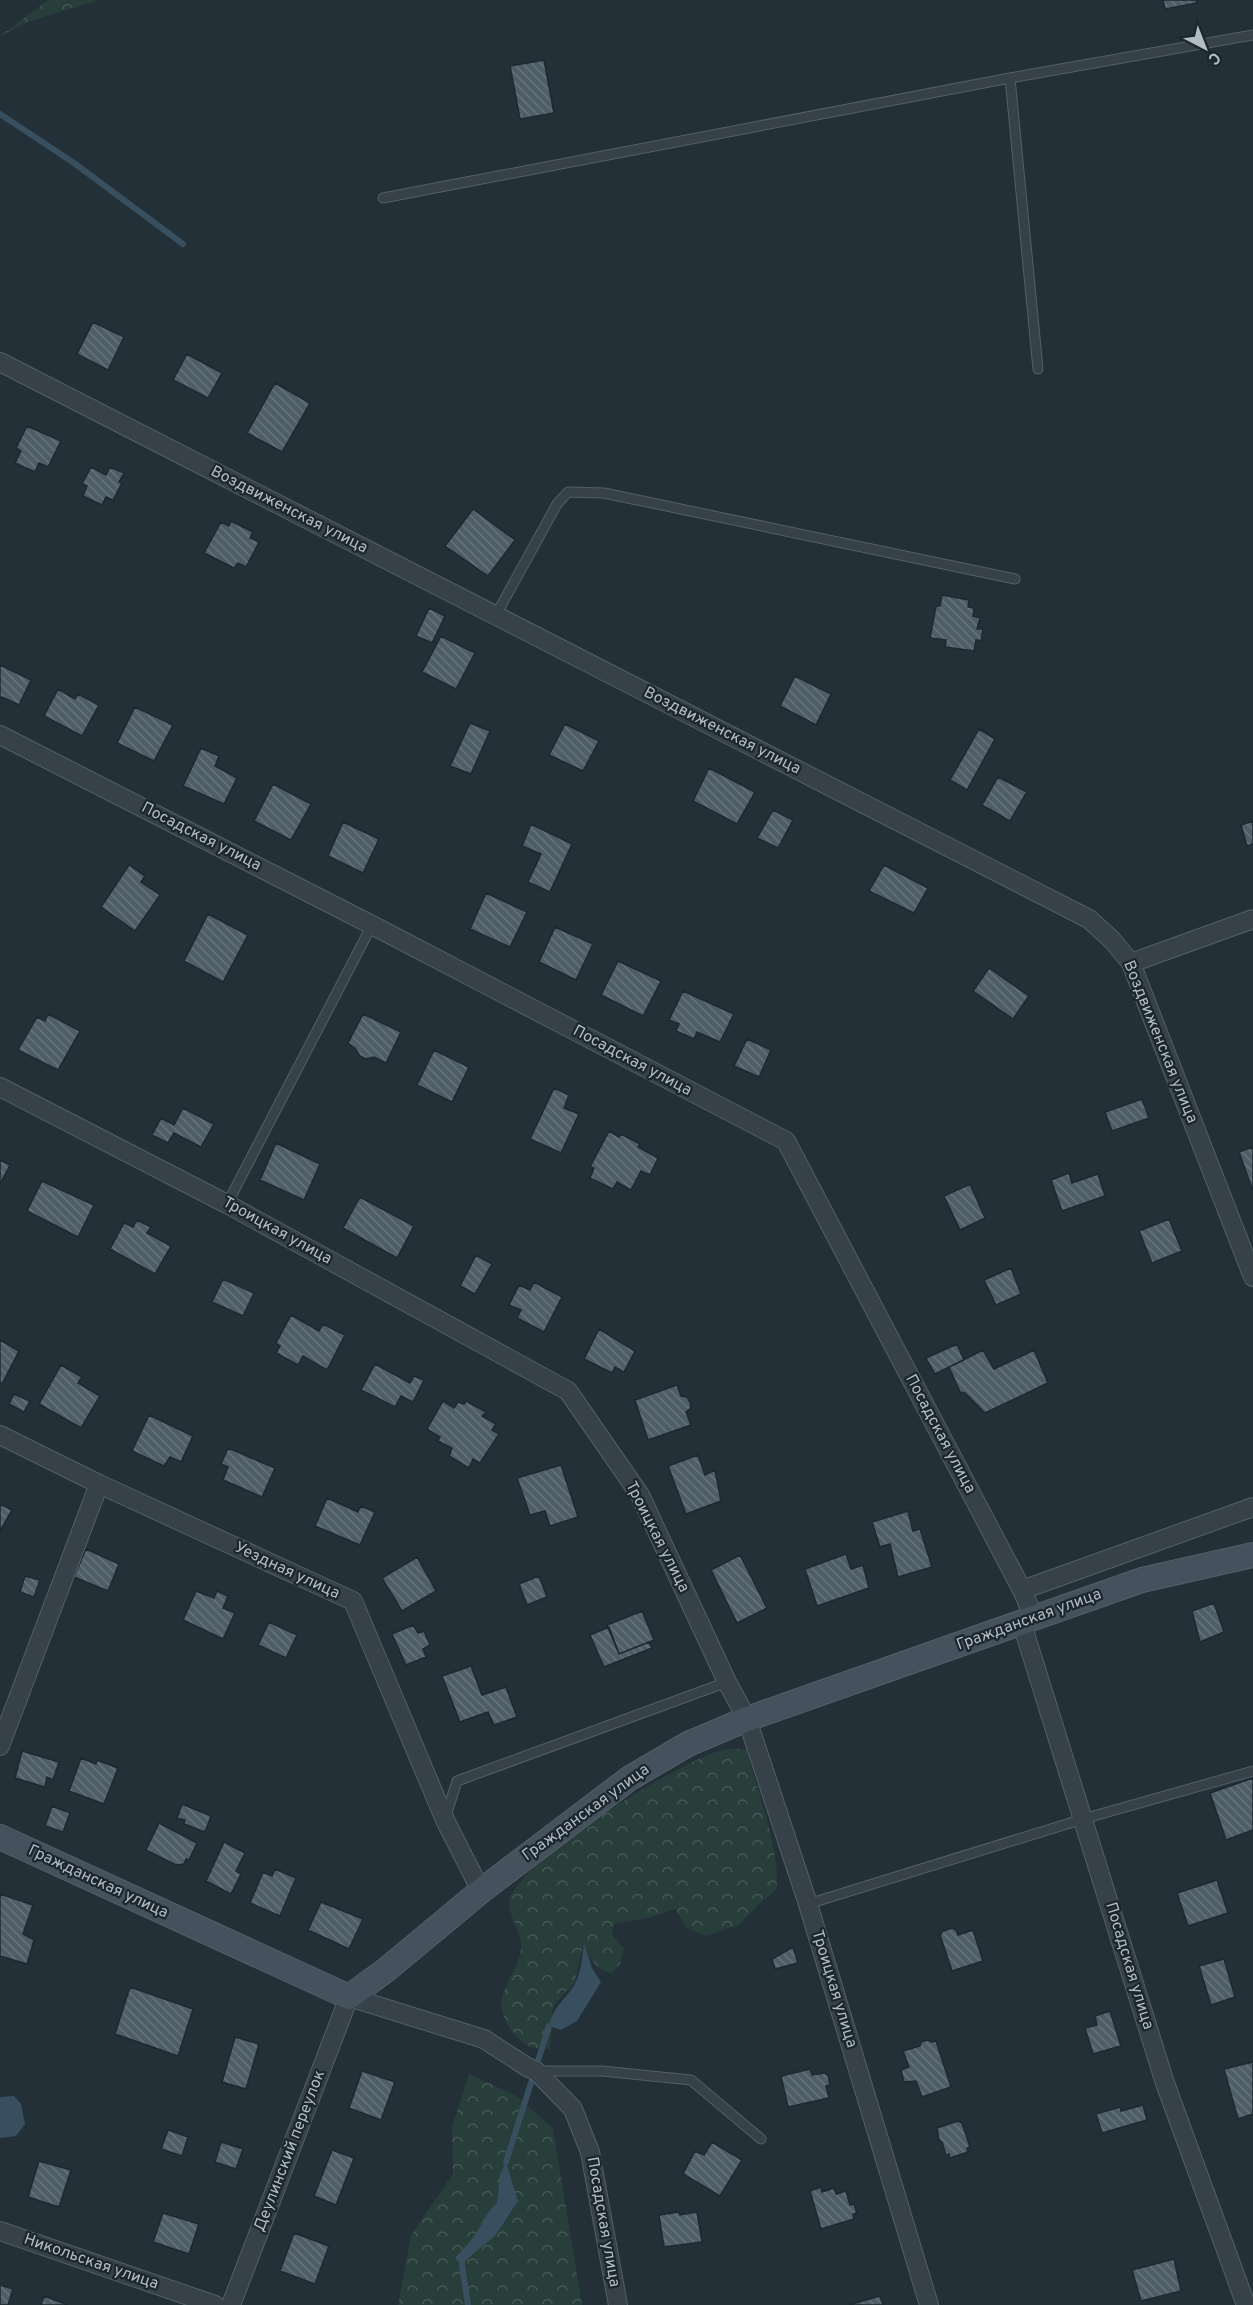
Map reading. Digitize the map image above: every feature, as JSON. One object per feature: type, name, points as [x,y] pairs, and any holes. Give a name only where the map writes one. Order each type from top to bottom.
[{"type":"street","name":"Воздвиженская улица","points":[[0,362],[1089,919],[1112,940],[1131,963],[1253,1277]]},
{"type":"street","name":"Посадская улица","points":[[0,735],[372,925],[786,1141],[1022,1590],[1028,1621],[1083,1819],[1165,2083],[1246,2305]]},
{"type":"street","points":[[1131,963],[1253,919]]},
{"type":"street","name":"Троицкая улица","points":[[0,1087],[227,1204],[568,1391],[639,1495],[727,1682],[747,1719],[808,1904],[929,2305]]},
{"type":"street","name":"Уездная улица","points":[[0,1435],[99,1484],[353,1601],[445,1820],[481,1891]]},
{"type":"street","points":[[0,1746],[99,1484]]},
{"type":"street","points":[[1022,1590],[1253,1507]]},
{"type":"street","name":"Гражданская улица","points":[[0,1837],[349,1997],[386,1970],[481,1891],[630,1778],[688,1744],[747,1719],[1142,1580],[1253,1555]]},
{"type":"street","name":"Посадская улица","points":[[349,1997],[484,2039],[527,2067],[536,2070],[573,2109],[590,2152],[618,2305]]},
{"type":"street","name":"Деулинский переулок","points":[[231,2305],[349,1997]]},
{"type":"street","name":"Никольская улица","points":[[0,2231],[215,2305]]},
{"type":"lane","points":[[383,198],[1010,78],[1253,35]]},
{"type":"lane","points":[[1010,78],[1038,369]]},
{"type":"lane","points":[[496,615],[557,504],[568,492],[604,493],[1015,579]]},
{"type":"lane","points":[[227,1204],[372,925]]},
{"type":"lane","points":[[445,1820],[457,1781],[727,1682]]},
{"type":"lane","points":[[808,1904],[1083,1819],[1253,1771]]},
{"type":"lane","points":[[536,2070],[602,2071],[691,2080],[762,2139]]},
{"type":"green space","points":[[48,0],[99,0],[28,22],[0,36]]},
{"type":"green space","points":[[746,1749],[772,1839],[777,1875],[776,1890],[739,1925],[706,1936],[687,1928],[675,1909],[648,1918],[614,1924],[612,1935],[624,1948],[620,1964],[612,1973],[601,1969],[591,1959],[583,1945],[575,1982],[553,2006],[550,2049],[532,2047],[522,2042],[506,2022],[501,2004],[521,1948],[509,1902],[524,1878],[573,1835],[638,1792],[719,1751]]},
{"type":"green space","points":[[469,2074],[515,2095],[553,2128],[582,2305],[398,2305],[411,2235],[453,2174],[452,2127]]},
{"type":"water","points":[[584,1943],[592,1968],[601,1982],[577,2021],[561,2030],[549,2026],[555,2010],[577,1979],[581,1968]]},
{"type":"water","points":[[14,2096],[21,2104],[25,2124],[16,2136],[0,2138],[0,2097]]},
{"type":"water","points":[[506,2162],[518,2201],[495,2236],[462,2265],[455,2258],[475,2235],[487,2214],[497,2203],[500,2174]]},
{"type":"building","points":[[1163,0],[1196,0],[1197,3],[1165,9]]},
{"type":"building","points":[[544,60],[554,113],[520,119],[510,66]]},
{"type":"building","points":[[93,322],[124,337],[108,370],[77,354]]},
{"type":"building","points":[[187,354],[222,373],[208,398],[173,380]]},
{"type":"building","points":[[275,383],[310,403],[282,452],[247,433]]},
{"type":"building","points":[[27,426],[61,441],[48,467],[39,463],[35,472],[15,463],[21,451],[16,448]]},
{"type":"building","points":[[91,467],[106,475],[110,467],[124,473],[119,482],[122,483],[113,500],[106,497],[102,505],[83,496],[87,486],[82,484]]},
{"type":"building","points":[[473,509],[515,540],[488,576],[445,546]]},
{"type":"building","points":[[231,521],[253,532],[250,538],[259,542],[246,567],[238,563],[234,568],[204,553],[221,522],[229,526]]},
{"type":"building","points":[[942,595],[969,600],[968,607],[974,608],[973,616],[980,618],[977,629],[983,629],[981,641],[976,640],[974,651],[945,647],[946,640],[930,638],[936,606],[940,606]]},
{"type":"building","points":[[429,608],[445,616],[432,643],[416,636]]},
{"type":"building","points":[[441,636],[475,653],[456,689],[422,672]]},
{"type":"building","points":[[0,665],[31,680],[19,705],[2,697],[0,700]]},
{"type":"building","points":[[795,676],[831,694],[816,725],[780,706]]},
{"type":"building","points":[[58,689],[75,699],[78,694],[99,705],[82,736],[44,716]]},
{"type":"building","points":[[135,707],[173,725],[154,761],[117,743]]},
{"type":"building","points":[[470,723],[490,731],[471,774],[450,766]]},
{"type":"building","points":[[565,724],[599,741],[583,771],[549,755]]},
{"type":"building","points":[[979,729],[995,739],[967,790],[950,780]]},
{"type":"building","points":[[201,748],[219,756],[215,766],[237,778],[224,804],[183,786]]},
{"type":"building","points":[[709,768],[755,792],[737,824],[693,801]]},
{"type":"building","points":[[998,777],[1027,792],[1010,821],[982,805]]},
{"type":"building","points":[[273,784],[311,804],[291,840],[254,821]]},
{"type":"building","points":[[773,810],[793,820],[778,848],[757,838]]},
{"type":"building","points":[[1253,821],[1253,844],[1247,846],[1241,825]]},
{"type":"building","points":[[343,822],[379,839],[363,873],[328,856]]},
{"type":"building","points":[[531,824],[572,844],[550,892],[528,882],[541,854],[522,846]]},
{"type":"building","points":[[129,865],[145,876],[141,882],[160,895],[135,931],[101,907]]},
{"type":"building","points":[[884,865],[928,888],[914,913],[869,891]]},
{"type":"building","points":[[486,893],[527,912],[510,947],[470,929]]},
{"type":"building","points":[[208,914],[248,935],[223,982],[184,961]]},
{"type":"building","points":[[555,927],[593,944],[576,980],[539,962]]},
{"type":"building","points":[[618,961],[661,981],[643,1016],[601,995]]},
{"type":"building","points":[[989,968],[1029,996],[1013,1019],[973,991]]},
{"type":"building","points":[[683,991],[734,1014],[720,1042],[697,1032],[694,1039],[676,1031],[679,1024],[669,1020]]},
{"type":"building","points":[[48,1014],[80,1031],[58,1070],[18,1050],[37,1017],[45,1021]]},
{"type":"building","points":[[363,1014],[401,1032],[386,1063],[374,1057],[366,1059],[360,1056],[348,1043]]},
{"type":"building","points":[[747,1039],[771,1050],[759,1077],[734,1066]]},
{"type":"building","points":[[434,1050],[469,1067],[452,1102],[417,1085]]},
{"type":"building","points":[[554,1088],[569,1095],[564,1108],[579,1114],[561,1153],[530,1139]]},
{"type":"building","points":[[1142,1099],[1149,1118],[1112,1131],[1105,1112]]},
{"type":"building","points":[[183,1108],[214,1124],[201,1147],[174,1133],[168,1143],[152,1135],[161,1118],[174,1125]]},
{"type":"building","points":[[609,1131],[619,1137],[621,1134],[640,1144],[638,1147],[658,1158],[650,1175],[641,1171],[631,1190],[617,1182],[613,1189],[590,1178],[594,1168],[590,1167]]},
{"type":"building","points":[[276,1143],[320,1164],[304,1200],[260,1180]]},
{"type":"building","points":[[1253,1147],[1253,1191],[1239,1152]]},
{"type":"building","points":[[0,1160],[10,1165],[0,1184]]},
{"type":"building","points":[[1069,1173],[1072,1183],[1098,1174],[1105,1196],[1062,1211],[1051,1180]]},
{"type":"building","points":[[42,1181],[94,1205],[78,1237],[27,1211]]},
{"type":"building","points":[[970,1184],[985,1218],[960,1230],[944,1196]]},
{"type":"building","points":[[360,1197],[414,1226],[397,1258],[343,1228]]},
{"type":"building","points":[[1169,1219],[1182,1251],[1152,1263],[1139,1231]]},
{"type":"building","points":[[137,1220],[151,1227],[147,1233],[171,1246],[155,1274],[110,1249],[124,1223],[133,1227]]},
{"type":"building","points":[[476,1255],[492,1264],[475,1294],[460,1286]]},
{"type":"building","points":[[1011,1268],[1021,1294],[996,1305],[984,1280]]},
{"type":"building","points":[[223,1279],[254,1293],[243,1316],[212,1302]]},
{"type":"building","points":[[534,1282],[562,1297],[544,1332],[517,1318],[521,1310],[509,1305],[519,1285],[530,1290]]},
{"type":"building","points":[[291,1315],[319,1331],[323,1324],[345,1335],[327,1370],[303,1356],[298,1365],[276,1353],[280,1346],[276,1343]]},
{"type":"building","points":[[599,1329],[635,1351],[624,1372],[615,1367],[612,1373],[584,1359]]},
{"type":"building","points":[[0,1340],[19,1351],[2,1384],[0,1383]]},
{"type":"building","points":[[957,1344],[964,1360],[935,1374],[926,1358]]},
{"type":"building","points":[[983,1350],[994,1369],[1034,1350],[1048,1383],[985,1413],[965,1393],[960,1392],[949,1367]]},
{"type":"building","points":[[375,1364],[410,1383],[414,1376],[424,1380],[413,1402],[401,1396],[395,1407],[361,1390]]},
{"type":"building","points":[[61,1365],[82,1377],[78,1383],[100,1396],[81,1428],[39,1404]]},
{"type":"building","points":[[677,1385],[681,1396],[687,1397],[690,1402],[691,1408],[686,1412],[691,1425],[648,1440],[635,1400]]},
{"type":"building","points":[[14,1394],[30,1401],[24,1412],[9,1404]]},
{"type":"building","points":[[443,1401],[454,1408],[458,1402],[464,1404],[466,1401],[486,1412],[482,1416],[496,1424],[492,1430],[499,1434],[480,1463],[473,1459],[469,1468],[449,1456],[452,1448],[438,1441],[440,1437],[427,1429]]},
{"type":"building","points":[[149,1415],[193,1436],[181,1462],[170,1457],[164,1466],[132,1451]]},
{"type":"building","points":[[228,1448],[275,1468],[262,1497],[223,1480],[228,1467],[221,1464]]},
{"type":"building","points":[[698,1455],[705,1475],[715,1470],[721,1501],[686,1514],[668,1466]]},
{"type":"building","points":[[561,1465],[578,1517],[550,1526],[545,1511],[530,1515],[517,1478]]},
{"type":"building","points":[[327,1498],[358,1512],[361,1506],[375,1512],[360,1545],[315,1526]]},
{"type":"building","points":[[0,1504],[12,1510],[0,1531]]},
{"type":"building","points":[[908,1511],[913,1531],[920,1529],[932,1567],[898,1577],[890,1544],[880,1547],[872,1522]]},
{"type":"building","points":[[86,1549],[119,1564],[108,1591],[74,1577]]},
{"type":"building","points":[[846,1554],[851,1569],[863,1565],[869,1588],[817,1606],[805,1569]]},
{"type":"building","points":[[740,1555],[767,1608],[737,1623],[711,1570]]},
{"type":"building","points":[[417,1557],[436,1591],[402,1611],[382,1578]]},
{"type":"building","points":[[25,1576],[40,1580],[34,1597],[20,1592]]},
{"type":"building","points":[[539,1576],[547,1597],[527,1605],[519,1584]]},
{"type":"building","points":[[196,1591],[214,1598],[217,1591],[228,1596],[223,1608],[235,1613],[223,1639],[183,1620]]},
{"type":"building","points":[[1214,1603],[1224,1632],[1200,1642],[1192,1611]]},
{"type":"building","points":[[642,1611],[654,1640],[619,1654],[607,1625]]},
{"type":"building","points":[[269,1622],[297,1635],[286,1658],[258,1645]]},
{"type":"building","points":[[413,1625],[418,1633],[424,1631],[430,1645],[423,1649],[426,1657],[406,1665],[392,1634]]},
{"type":"building","points":[[609,1627],[619,1654],[649,1642],[652,1648],[604,1667],[590,1635]]},
{"type":"building","points":[[471,1666],[482,1695],[506,1687],[517,1717],[494,1725],[488,1712],[460,1722],[442,1676]]},
{"type":"building","points":[[22,1751],[59,1762],[53,1780],[47,1777],[45,1787],[15,1778]]},
{"type":"building","points":[[81,1758],[96,1764],[97,1760],[118,1768],[104,1804],[69,1791]]},
{"type":"building","points":[[1253,1778],[1253,1830],[1226,1840],[1210,1793]]},
{"type":"building","points":[[182,1804],[211,1816],[205,1832],[184,1824],[185,1820],[177,1818]]},
{"type":"building","points":[[52,1806],[70,1813],[63,1832],[45,1826]]},
{"type":"building","points":[[159,1823],[197,1843],[189,1860],[186,1859],[184,1864],[176,1865],[146,1850]]},
{"type":"building","points":[[224,1842],[245,1853],[236,1871],[241,1874],[231,1894],[206,1881]]},
{"type":"building","points":[[275,1869],[296,1878],[280,1916],[250,1903],[263,1872],[272,1876]]},
{"type":"building","points":[[1217,1880],[1228,1913],[1188,1926],[1177,1893]]},
{"type":"building","points":[[0,1894],[33,1905],[23,1934],[34,1940],[27,1964],[0,1956]]},
{"type":"building","points":[[321,1902],[363,1919],[349,1949],[308,1930]]},
{"type":"building","points":[[952,1928],[958,1935],[973,1930],[983,1961],[952,1971],[940,1935],[943,1931]]},
{"type":"building","points":[[793,1947],[798,1963],[775,1969],[772,1959]]},
{"type":"building","points":[[1224,1959],[1235,1997],[1211,2005],[1199,1966]]},
{"type":"building","points":[[130,1987],[193,2009],[178,2056],[115,2034]]},
{"type":"building","points":[[1110,2011],[1121,2046],[1093,2054],[1085,2028],[1097,2025],[1095,2016]]},
{"type":"building","points":[[235,2037],[259,2044],[246,2089],[222,2082]]},
{"type":"building","points":[[936,2041],[951,2087],[922,2097],[916,2081],[904,2082],[901,2070],[909,2067],[903,2051],[920,2046],[921,2042]]},
{"type":"building","points":[[1253,2062],[1253,2114],[1238,2119],[1224,2069]]},
{"type":"building","points":[[810,2069],[812,2075],[824,2073],[828,2075],[830,2085],[826,2086],[829,2098],[788,2107],[781,2076]]},
{"type":"building","points":[[362,2071],[395,2082],[381,2120],[349,2108]]},
{"type":"building","points":[[1143,2105],[1147,2120],[1102,2133],[1096,2114],[1120,2107],[1121,2111]]},
{"type":"building","points":[[958,2121],[962,2123],[970,2147],[967,2148],[968,2152],[950,2158],[949,2154],[946,2155],[942,2142],[939,2140],[937,2128]]},
{"type":"building","points":[[168,2130],[188,2137],[182,2156],[161,2149]]},
{"type":"building","points":[[221,2142],[243,2149],[236,2169],[215,2162]]},
{"type":"building","points":[[712,2142],[742,2160],[720,2196],[683,2174],[695,2151],[704,2155]]},
{"type":"building","points":[[332,2150],[354,2158],[336,2205],[314,2196]]},
{"type":"building","points":[[39,2161],[71,2170],[59,2207],[28,2197]]},
{"type":"building","points":[[821,2187],[822,2192],[834,2188],[836,2194],[846,2191],[850,2205],[854,2204],[857,2213],[853,2214],[854,2219],[821,2229],[810,2191]]},
{"type":"building","points":[[679,2212],[680,2215],[697,2212],[702,2242],[664,2247],[659,2215]]},
{"type":"building","points":[[679,2212],[680,2215],[697,2212],[702,2242],[664,2247],[659,2215]]},
{"type":"building","points":[[163,2213],[199,2224],[189,2254],[153,2242]]},
{"type":"building","points":[[294,2233],[329,2246],[315,2284],[280,2271]]},
{"type":"building","points":[[1174,2259],[1181,2291],[1141,2301],[1132,2270]]},
{"type":"building","points":[[0,2285],[13,2289],[8,2305],[0,2305]]},
{"type":"building","points":[[44,2296],[68,2305],[41,2305]]},
{"type":"building","points":[[880,2296],[883,2305],[849,2305]]},
{"type":"waterway","points":[[0,114],[74,163],[183,244]]},
{"type":"waterway","points":[[506,2162],[549,2026]]},
{"type":"waterway","points":[[462,2265],[468,2305]]}]
